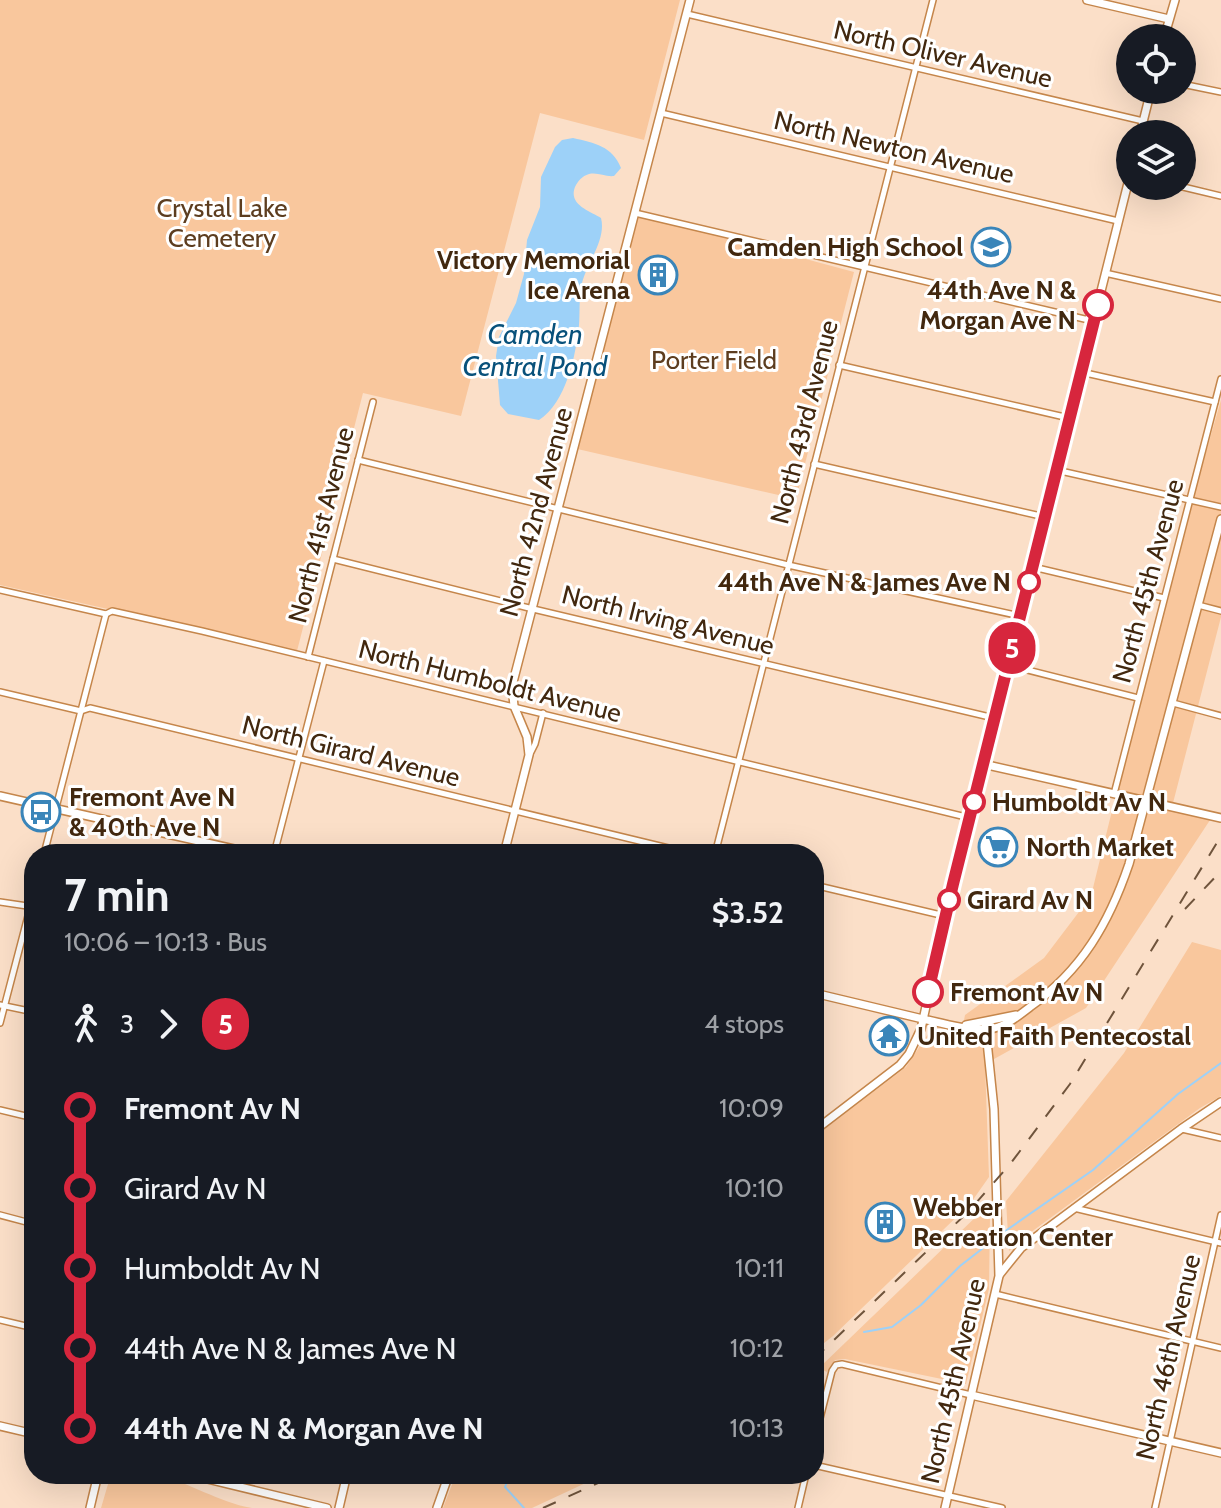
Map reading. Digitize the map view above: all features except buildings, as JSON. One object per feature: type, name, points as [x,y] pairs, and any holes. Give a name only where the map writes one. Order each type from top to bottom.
[{"type":"street","name":"North 42nd Avenue","points":[[529,755],[527,737],[514,706],[512,686],[690,0]]},
{"type":"street","name":"North 43rd Avenue","points":[[718,844],[933,0]]},
{"type":"street","points":[[1087,0],[1169,19]]},
{"type":"street","points":[[1168,24],[1175,0]]},
{"type":"street","name":"North Oliver Avenue","points":[[687,14],[1139,120]]},
{"type":"street","points":[[1196,87],[1221,92]]},
{"type":"street","name":"North Newton Avenue","points":[[661,113],[1118,221]]},
{"type":"street","points":[[1196,190],[1221,196]]},
{"type":"street","points":[[824,1123],[900,1065],[916,1042],[1123,200]]},
{"type":"street","points":[[635,213],[1093,321]]},
{"type":"street","points":[[1105,273],[1221,299]]},
{"type":"street","points":[[839,365],[1069,418]]},
{"type":"street","points":[[1080,371],[1215,402]]},
{"type":"street","name":"North 45th Avenue","points":[[1114,794],[1221,379]]},
{"type":"street","name":"North 41st Avenue","points":[[308,657],[373,402]]},
{"type":"street","points":[[358,460],[788,565],[1020,616]]},
{"type":"street","points":[[814,464],[1045,517]]},
{"type":"street","points":[[1056,470],[1221,507]]},
{"type":"street","points":[[824,995],[958,1027],[986,1026],[1007,1024],[1059,985],[1098,937],[1119,895],[1147,801],[1221,519]]},
{"type":"street","name":"North Irving Avenue","points":[[333,559],[994,718]]},
{"type":"street","points":[[1033,567],[1164,598]]},
{"type":"street","name":"North Humboldt Avenue","points":[[0,590],[106,614],[112,611],[308,657],[970,818]]},
{"type":"street","points":[[1198,605],[1221,611]]},
{"type":"street","points":[[47,844],[106,614]]},
{"type":"street","name":"North 41st Avenue","points":[[277,844],[324,661]]},
{"type":"street","points":[[1008,665],[1138,698]]},
{"type":"street","name":"North Girard Avenue","points":[[0,692],[81,711],[90,708],[652,844]]},
{"type":"street","points":[[1173,703],[1221,716]]},
{"type":"street","name":"North 42nd Avenue","points":[[507,844],[543,713]]},
{"type":"street","points":[[983,764],[1221,818]]},
{"type":"street","points":[[0,796],[213,844]]},
{"type":"street","points":[[824,887],[945,916]]},
{"type":"street","points":[[0,902],[24,906]]},
{"type":"street","points":[[0,1023],[2,1005],[24,933]]},
{"type":"street","points":[[2,1005],[24,1010]]},
{"type":"street","name":"North 45th Avenue","points":[[945,1508],[999,1276],[994,1109],[986,1026]]},
{"type":"street","points":[[999,1276],[1021,1248],[1221,1102]]},
{"type":"street","points":[[0,1110],[24,1116]]},
{"type":"street","points":[[1181,1129],[1221,1138]]},
{"type":"street","points":[[1073,1208],[1218,1242]]},
{"type":"street","points":[[0,1215],[24,1221]]},
{"type":"street","name":"North 46th Avenue","points":[[1155,1508],[1192,1341],[1218,1242],[1221,1215]]},
{"type":"street","points":[[995,1294],[1221,1348]]},
{"type":"street","points":[[0,1320],[24,1326]]},
{"type":"street","points":[[824,1403],[832,1371],[836,1365],[842,1364],[1221,1453]]},
{"type":"street","points":[[0,1426],[24,1432]]},
{"type":"street","points":[[824,1467],[1002,1508]]},
{"type":"street","points":[[90,1508],[96,1484]]},
{"type":"street","points":[[228,1484],[327,1508]]},
{"type":"street","points":[[339,1508],[345,1484]]},
{"type":"street","points":[[437,1508],[445,1484]]},
{"type":"street","points":[[798,1508],[804,1484]]},
{"type":"green space","name":"Crystal Lake Cemetery","points":[[0,0],[680,0],[644,140],[540,113],[461,416],[363,393],[297,651],[0,585]]},
{"type":"green space","name":"Porter Field","points":[[635,213],[854,272],[796,499],[573,448]]},
{"type":"green space","points":[[1221,400],[1221,617],[1173,803],[1214,814],[1086,1008],[985,1064],[989,1177],[970,1204],[824,1343],[824,1129],[906,1067],[928,1034],[960,1041],[965,1015],[1044,958],[1091,896],[1155,636],[1168,599]]},
{"type":"green space","points":[[1192,942],[1221,950],[1221,1096],[1200,1108],[1009,1251],[1006,1201],[1124,1053]]},
{"type":"green space","points":[[983,1210],[990,1216],[989,1289],[966,1384],[845,1359],[835,1360],[827,1372],[824,1363]]},
{"type":"green space","points":[[108,1484],[185,1484],[252,1508],[101,1508]]},
{"type":"green space","points":[[452,1484],[584,1484],[532,1508],[443,1508]]},
{"type":"water","name":"Camden Central Pond","points":[[573,138],[608,150],[621,168],[614,176],[587,175],[575,187],[577,203],[601,218],[601,236],[581,288],[578,337],[568,377],[556,402],[539,420],[508,414],[500,405],[496,356],[499,337],[516,303],[524,274],[527,240],[540,207],[541,177],[555,147],[562,140]]},
{"type":"waterway","points":[[1001,1234],[1093,1170],[1178,1094],[1221,1063]]},
{"type":"waterway","points":[[864,1332],[892,1327],[996,1238]]},
{"type":"waterway","points":[[506,1484],[505,1487],[524,1508]]},
{"type":"railway","points":[[824,1349],[969,1211],[1011,1163],[1070,1084],[1221,836]]},
{"type":"railway","points":[[1185,909],[1221,871]]},
{"type":"railway","points":[[543,1508],[596,1484]]},
{"type":"bus line","name":"5","points":[[928,992],[1098,305]]},
{"type":"place","name":"Camden High School","points":[[991,247]]},
{"type":"place","name":"Victory Memorial Ice Arena","points":[[658,275]]},
{"type":"place","name":"44th Ave N & Morgan Ave N","points":[[1098,305]]},
{"type":"place","name":"44th Ave N & James Ave N","points":[[1029,582]]},
{"type":"place","name":"Humboldt Av N","points":[[974,802]]},
{"type":"place","name":"Fremont Ave N & 40th Ave N","points":[[41,812]]},
{"type":"place","name":"North Market","points":[[998,847]]},
{"type":"place","name":"Girard Av N","points":[[949,900]]},
{"type":"place","name":"Fremont Av N","points":[[928,992]]},
{"type":"place","name":"United Faith Pentecostal","points":[[889,1036]]},
{"type":"place","name":"Webber Recreation Center","points":[[885,1222]]}]
